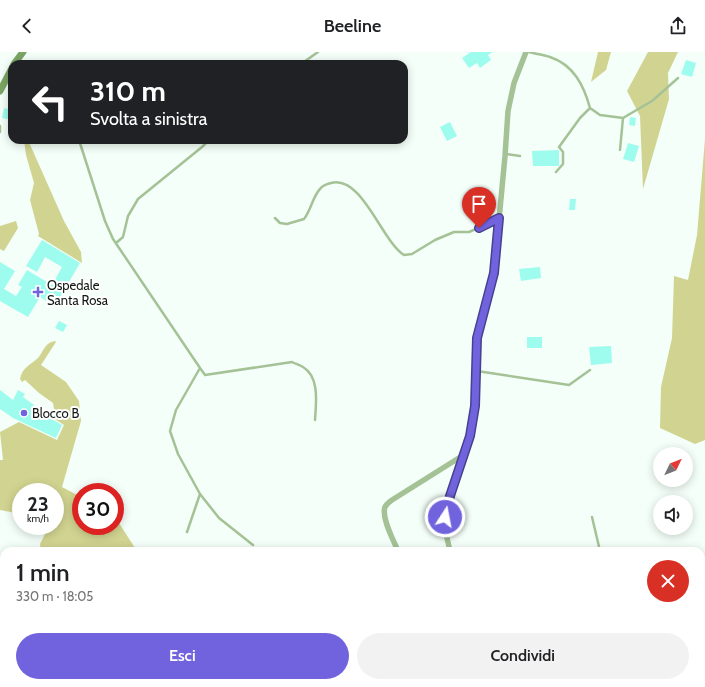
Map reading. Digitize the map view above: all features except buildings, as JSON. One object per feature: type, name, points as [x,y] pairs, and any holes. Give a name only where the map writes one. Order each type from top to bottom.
[{"type":"main road","points":[[0,91],[8,76]]},
{"type":"street","points":[[449,547],[445,517],[462,456],[470,436],[475,406],[477,338],[494,273],[508,111],[514,83],[526,52]]},
{"type":"street","points":[[396,547],[389,531],[384,513],[385,506],[392,500],[462,456]]},
{"type":"lane","points":[[307,60],[318,52]]},
{"type":"lane","points":[[529,52],[551,57],[567,66],[577,76],[586,92],[590,108],[600,115],[623,118],[652,101],[678,78]]},
{"type":"lane","points":[[556,172],[563,164],[563,152],[559,147],[580,118],[590,108]]},
{"type":"lane","points":[[620,150],[623,118]]},
{"type":"lane","points":[[0,126],[0,132]]},
{"type":"lane","points":[[80,144],[105,222],[116,243],[205,375],[292,362],[305,368],[315,382],[315,420]]},
{"type":"lane","points":[[116,243],[123,237],[128,216],[138,199],[205,144]]},
{"type":"lane","points":[[505,154],[520,156]]},
{"type":"lane","points":[[275,218],[280,223],[287,224],[304,219],[320,189],[327,184],[342,182],[358,194],[366,203],[383,232],[399,252],[404,255],[412,254],[434,240],[454,232],[469,232],[499,218]]},
{"type":"lane","points":[[200,368],[176,410],[170,431],[178,454],[200,494],[219,518],[253,545]]},
{"type":"lane","points":[[476,371],[569,385],[590,370]]},
{"type":"lane","points":[[187,532],[200,494]]},
{"type":"lane","points":[[592,517],[599,547]]},
{"type":"green space","points":[[598,52],[611,52],[606,70],[591,82]]},
{"type":"green space","points":[[648,52],[678,52],[668,73],[669,99],[643,189],[640,116],[627,91]]},
{"type":"green space","points":[[705,139],[705,440],[695,444],[660,428],[661,387],[672,338],[674,276],[688,280],[697,235]]},
{"type":"green space","points":[[25,144],[30,144],[64,221],[81,252],[82,263],[38,236],[39,234],[30,200],[34,183]]},
{"type":"green space","points":[[16,221],[18,228],[4,251],[0,249],[0,226]]},
{"type":"green space","points":[[51,342],[56,342],[41,365],[66,382],[79,401],[81,421],[63,483],[12,483],[12,512],[0,510],[0,460],[3,460],[0,432],[19,422],[57,440],[64,425],[53,418],[55,415],[53,403],[25,380],[22,382],[20,379],[24,369],[38,358],[46,345]]},
{"type":"green space","points":[[64,488],[72,492],[72,535],[124,535],[124,531],[134,547],[40,547],[40,544],[44,535],[64,535]]},
{"type":"place","name":"Ospedale Santa Rosa","points":[[38,292]]},
{"type":"place","name":"Blocco B","points":[[24,413]]},
{"type":"route","points":[[445,517],[462,456],[470,436],[475,406],[477,338],[494,273],[499,218],[479,228]]}]
